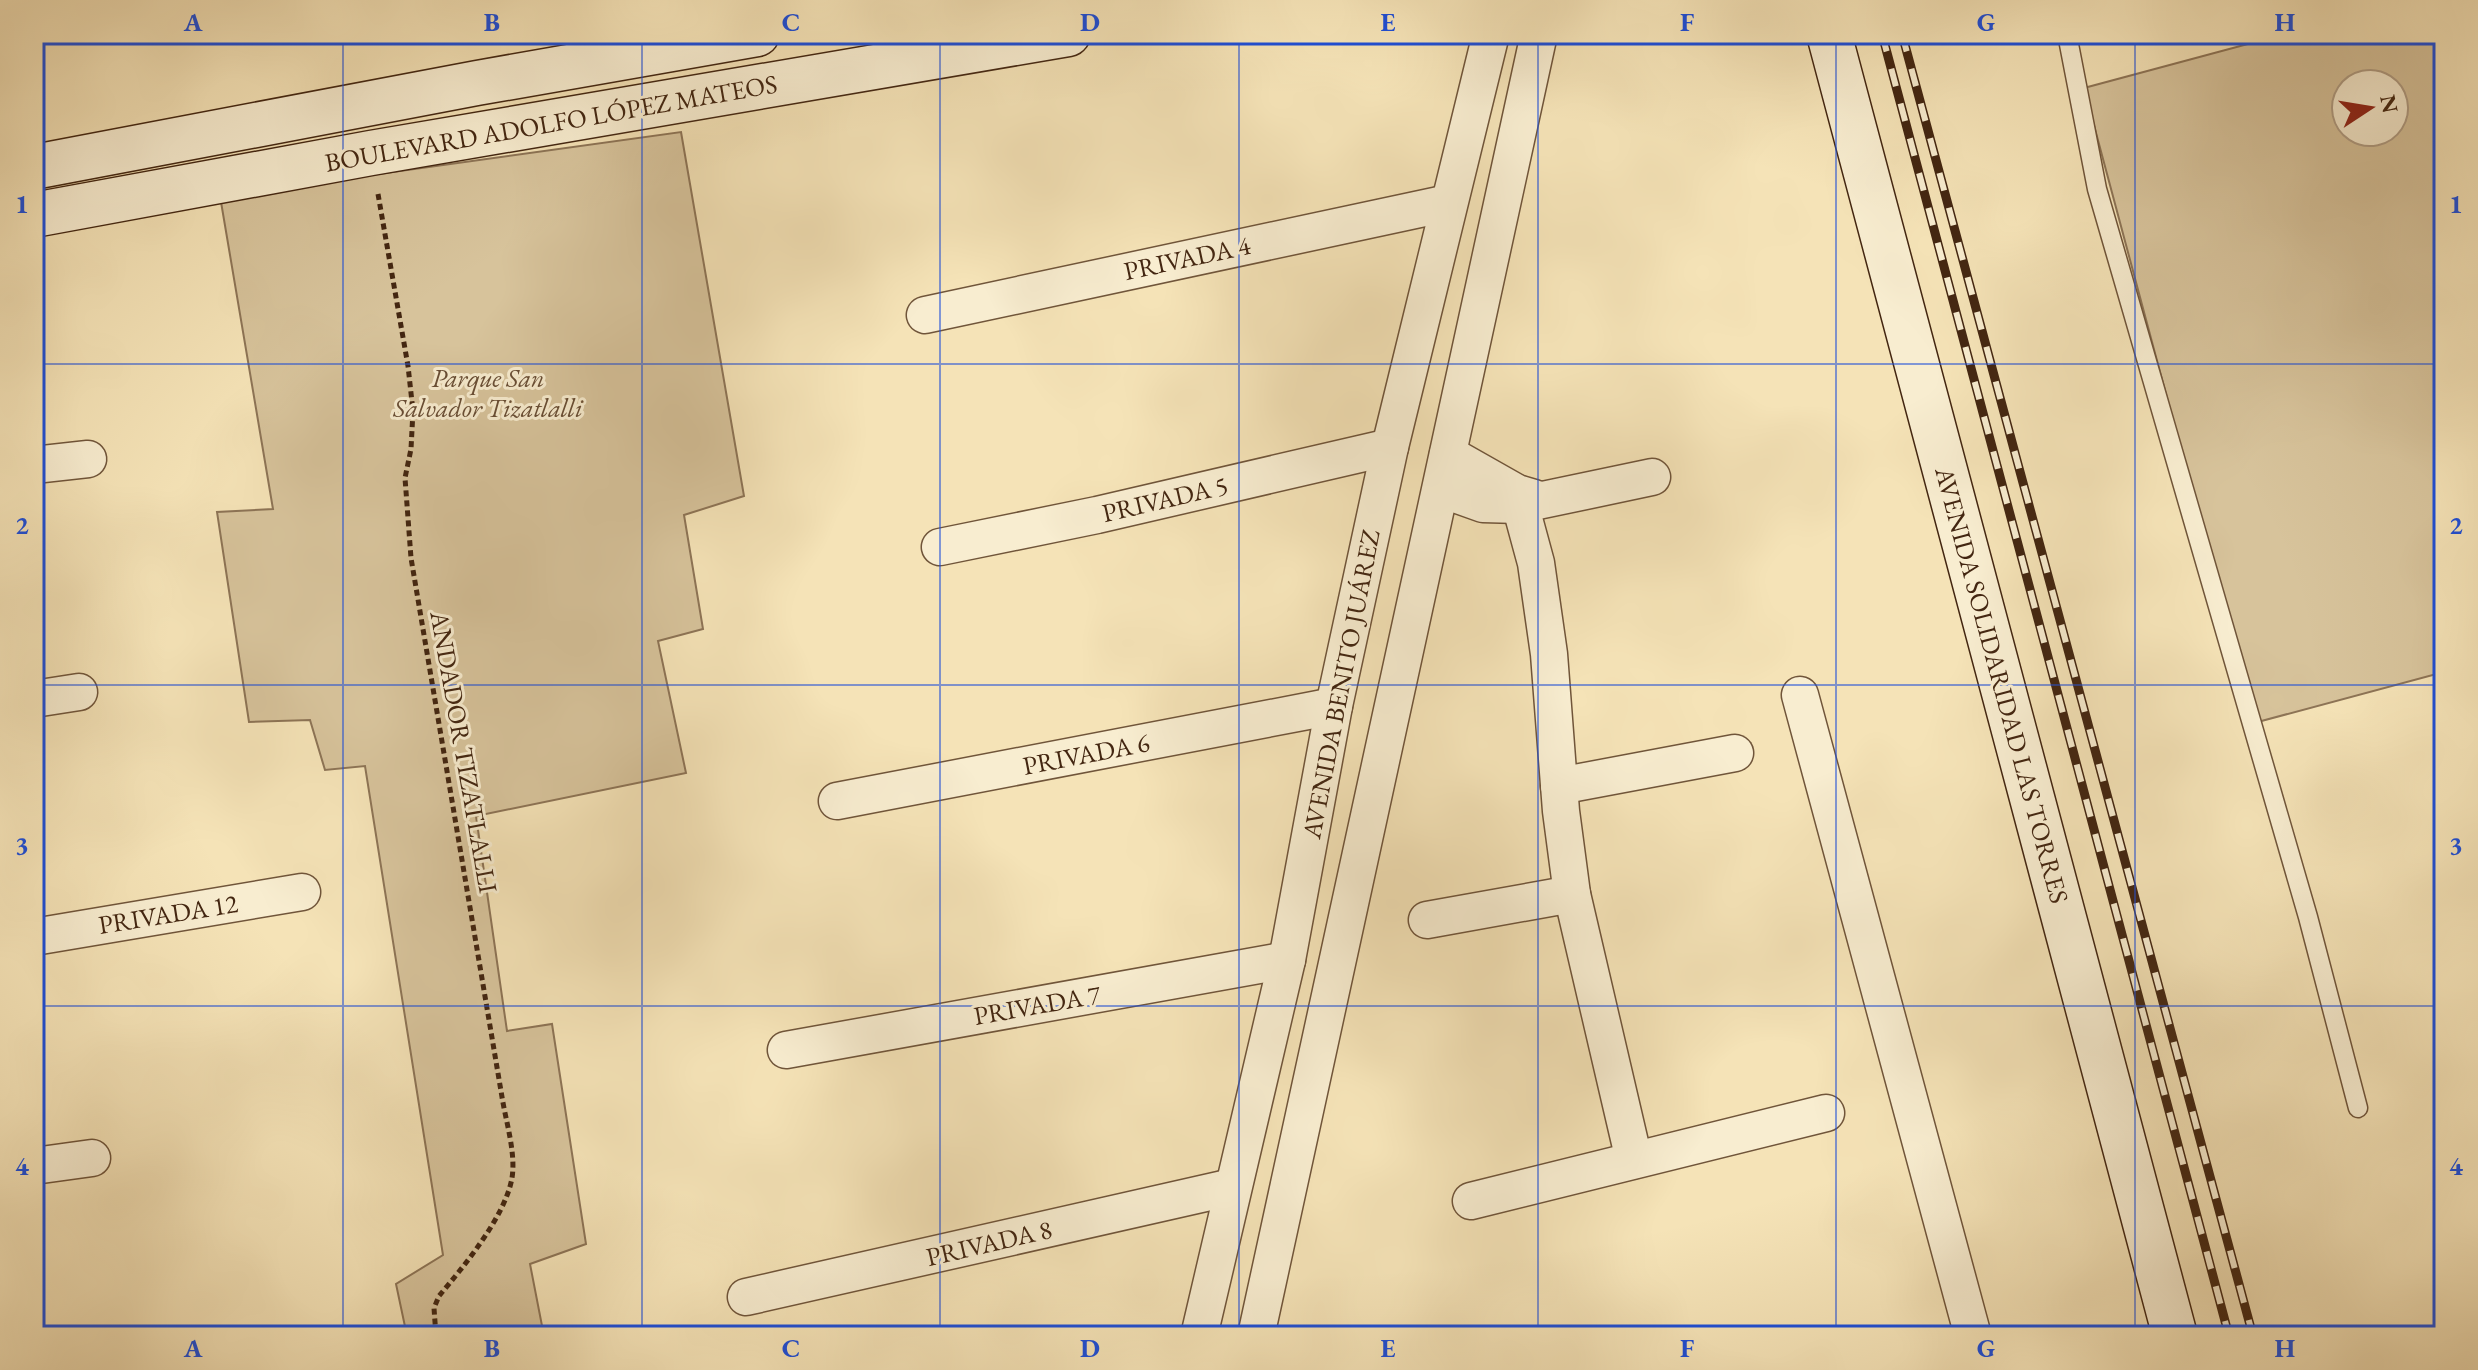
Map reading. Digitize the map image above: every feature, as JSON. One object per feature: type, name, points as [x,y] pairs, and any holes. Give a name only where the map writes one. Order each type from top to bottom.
[{"type":"street","name":"BOULEVARD ADOLFO LÓPEZ MATEOS","points":[[34,167],[477,83],[757,34]]},
{"type":"street","name":"BOULEVARD ADOLFO LÓPEZ MATEOS","points":[[34,215],[371,153],[1068,34]]},
{"type":"street","name":"AVENIDA BENITO JUÁREZ","points":[[1199,1336],[1287,960],[1334,706],[1390,447],[1491,34]]},
{"type":"street","name":"AVENIDA BENITO JUÁREZ","points":[[1256,1336],[1539,34]]},
{"type":"street","name":"AVENIDA SOLIDARIDAD LAS TORRES","points":[[1829,34],[2175,1336]]},
{"type":"street","points":[[477,83],[482,136]]},
{"type":"street","name":"PRIVADA 4","points":[[925,315],[1448,203]]},
{"type":"street","points":[[1421,316],[1474,338]]},
{"type":"street","name":"PRIVADA 5","points":[[940,547],[1390,447]]},
{"type":"street","points":[[1448,454],[1526,499]]},
{"type":"street","points":[[34,465],[88,459]]},
{"type":"street","points":[[1441,489],[1483,504],[1652,477]]},
{"type":"street","points":[[1526,499],[1549,654],[1559,786],[1572,894],[1634,1160]]},
{"type":"street","points":[[34,699],[79,692]]},
{"type":"street","points":[[1800,695],[1973,1336]]},
{"type":"street","name":"PRIVADA 6","points":[[837,801],[1334,706]]},
{"type":"street","points":[[1559,786],[1735,753]]},
{"type":"street","name":"PRIVADA 12","points":[[34,937],[302,892]]},
{"type":"street","points":[[1427,920],[1572,894]]},
{"type":"street","name":"PRIVADA 7","points":[[786,1050],[1287,960]]},
{"type":"street","points":[[1266,1054],[1315,1069]]},
{"type":"street","points":[[1471,1201],[1826,1113]]},
{"type":"street","points":[[34,1166],[92,1158]]},
{"type":"street","name":"PRIVADA 8","points":[[746,1297],[1232,1187]]},
{"type":"lane","points":[[2067,34],[2097,189],[2308,917],[2358,1108]]},
{"type":"path","name":"ANDADOR TIZATLALLI","points":[[371,153],[413,411],[411,449],[405,478],[411,558],[504,1110],[512,1175],[507,1196],[496,1217],[439,1296],[434,1308],[436,1336]]},
{"type":"green space","points":[[2285,34],[2436,34],[2444,64],[2444,672],[2254,723],[2084,88]]},
{"type":"green space","name":"Parque San Salvador Tizatlalli","points":[[681,132],[744,496],[684,515],[703,629],[658,641],[686,773],[476,816],[507,1031],[552,1024],[586,1244],[530,1264],[544,1336],[407,1336],[396,1284],[443,1255],[365,766],[325,770],[310,720],[249,722],[217,512],[273,509],[220,196]]},
{"type":"railway","points":[[1882,34],[2229,1336]]},
{"type":"railway","points":[[1902,34],[2253,1336]]}]
